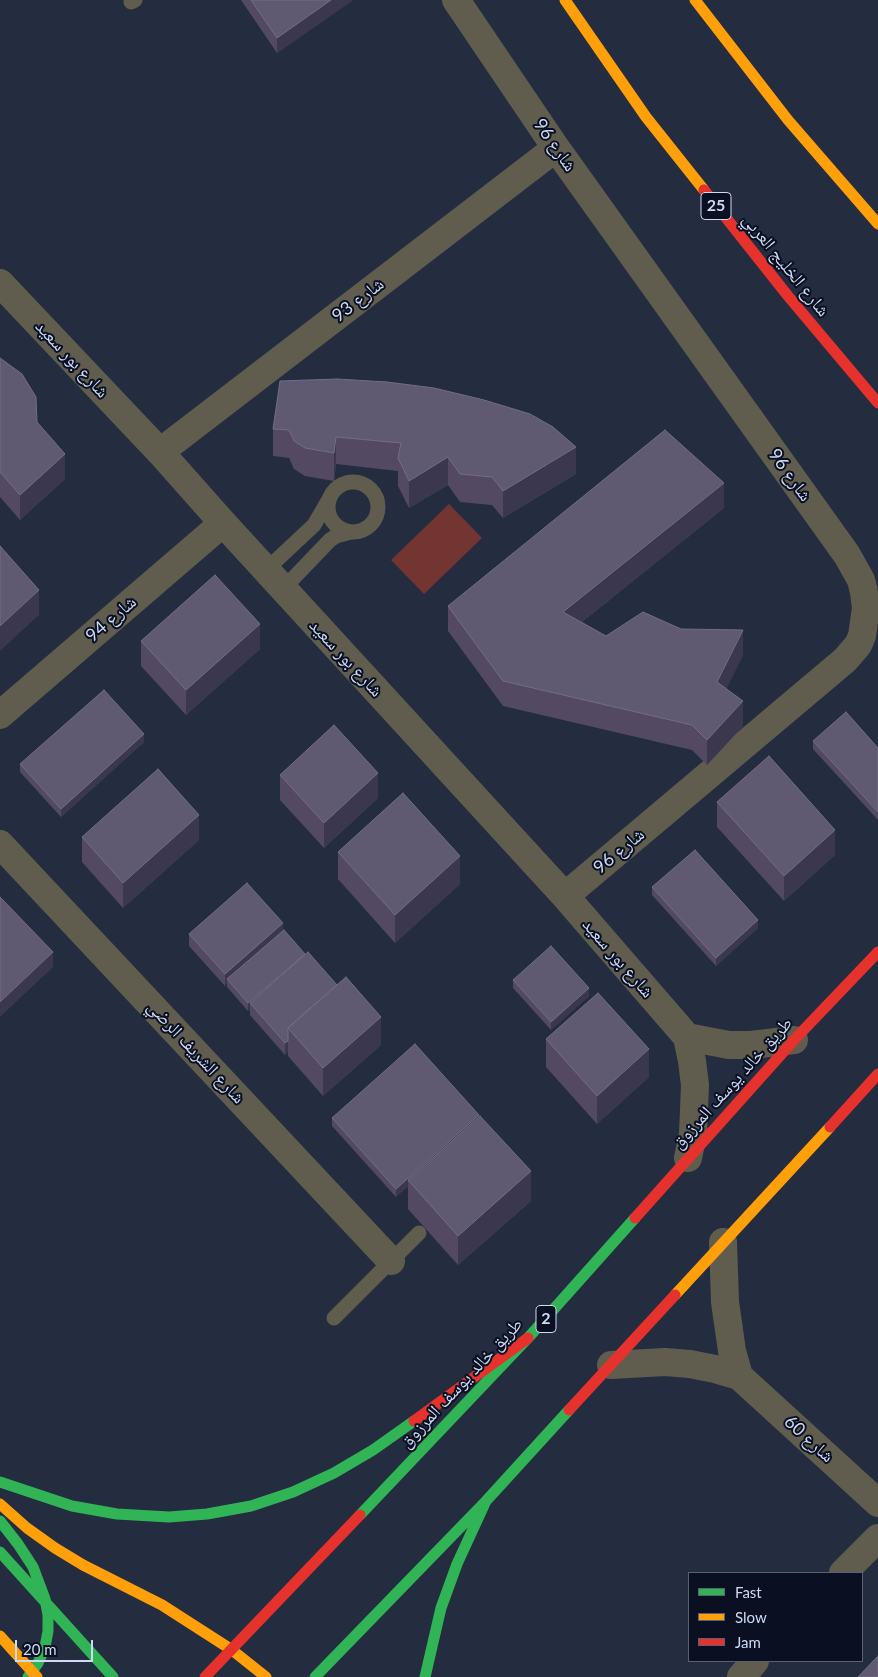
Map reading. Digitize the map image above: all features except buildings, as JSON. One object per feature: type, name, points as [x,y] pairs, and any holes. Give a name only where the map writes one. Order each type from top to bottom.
[{"type":"main road","name":"شارع الخليج العربي","points":[[564,0],[646,117],[788,296],[878,403]]},
{"type":"main road","points":[[695,0],[788,120],[878,224]]},
{"type":"main road","name":"طريق خالد يوسف المرزوق","points":[[204,1677],[232,1650],[528,1338],[794,1040],[878,952]]},
{"type":"main road","points":[[315,1677],[486,1501],[878,1074]]},
{"type":"main road","points":[[0,1482],[72,1506],[117,1514],[169,1517],[188,1516],[251,1506],[293,1492],[334,1473],[372,1450],[404,1429],[528,1338]]},
{"type":"main road","points":[[425,1677],[441,1608],[457,1564],[486,1501]]},
{"type":"main road","points":[[0,1504],[27,1528],[55,1548],[83,1565],[162,1604],[232,1650],[266,1677]]},
{"type":"main road","points":[[0,1521],[33,1567],[45,1599],[48,1615],[45,1647],[38,1663],[28,1677]]},
{"type":"main road","points":[[0,1552],[113,1677]]},
{"type":"main road","points":[[0,1636],[37,1677]]},
{"type":"street","name":"شارع 96","points":[[456,0],[556,148],[847,555],[861,580],[866,608],[862,636],[858,645],[845,660],[565,896]]},
{"type":"street","name":"شارع 93","points":[[160,452],[556,148]]},
{"type":"street","name":"شارع بور سعيد","points":[[0,283],[160,452],[565,896],[687,1037],[695,1085],[694,1118],[688,1158]]},
{"type":"street","name":"شارع 94","points":[[0,715],[223,523]]},
{"type":"street","name":"شارع الشريف الرضي","points":[[0,844],[391,1261]]},
{"type":"street","points":[[687,1037],[708,1042],[744,1045],[772,1044],[794,1040]]},
{"type":"street","points":[[723,1242],[725,1302],[728,1326],[739,1376]]},
{"type":"street","name":"شارع 60","points":[[611,1365],[665,1362],[690,1364],[739,1376],[878,1503]]},
{"type":"street","points":[[844,1572],[878,1538]]},
{"type":"street","points":[[742,1677],[754,1662]]},
{"type":"lane","points":[[358,482],[367,486],[374,493],[378,501],[378,511],[375,520],[369,527],[336,536],[275,580],[314,525],[333,491],[340,485],[358,482]]},
{"type":"lane","points":[[328,499],[327,508],[330,518],[342,530],[351,532]]},
{"type":"lane","points":[[334,1318],[419,1233]]},
{"type":"shaded area","points":[[449,504],[482,538],[424,594],[391,560]]},
{"type":"traffic: fast","points":[[360,1515],[528,1338],[635,1218]]},
{"type":"traffic: fast","points":[[315,1677],[486,1501],[569,1410]]},
{"type":"traffic: fast","points":[[0,1482],[72,1506],[117,1514],[169,1517],[207,1514],[251,1506],[293,1492],[334,1473],[373,1450],[414,1421]]},
{"type":"traffic: fast","points":[[425,1677],[441,1608],[457,1564],[486,1501]]},
{"type":"traffic: fast","points":[[0,1521],[33,1567],[45,1599],[48,1615],[45,1647],[38,1663],[28,1677]]},
{"type":"traffic: fast","points":[[0,1552],[113,1677]]},
{"type":"traffic: slow","points":[[565,0],[646,117],[704,190]]},
{"type":"traffic: slow","points":[[695,0],[788,120],[878,224]]},
{"type":"traffic: slow","points":[[675,1295],[830,1127]]},
{"type":"traffic: slow","points":[[0,1504],[27,1528],[55,1548],[83,1565],[162,1605],[232,1650],[266,1677]]},
{"type":"traffic: slow","points":[[0,1636],[37,1677]]},
{"type":"traffic: jam","points":[[704,190],[788,296],[878,403]]},
{"type":"traffic: jam","points":[[635,1218],[794,1040],[878,952]]},
{"type":"traffic: jam","points":[[830,1127],[878,1074]]},
{"type":"traffic: jam","points":[[569,1410],[675,1295]]},
{"type":"traffic: jam","points":[[414,1421],[528,1338]]},
{"type":"traffic: jam","points":[[205,1677],[360,1515]]}]
